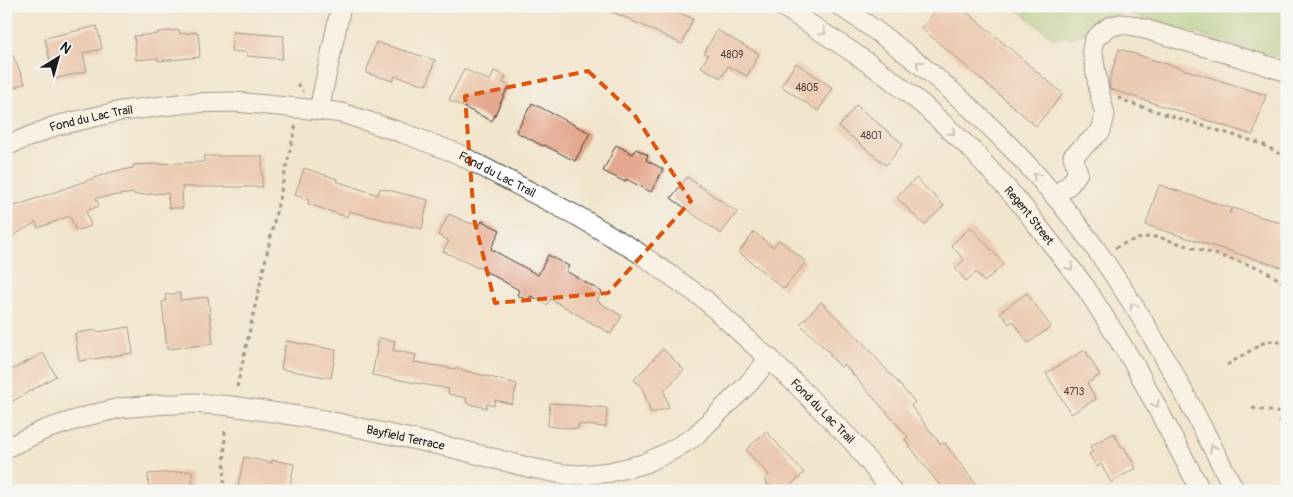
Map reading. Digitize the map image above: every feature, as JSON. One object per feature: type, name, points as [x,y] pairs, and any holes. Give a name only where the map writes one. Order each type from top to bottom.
[{"type":"street","points":[[319,110],[341,6]]},
{"type":"street","name":"Regent Street","points":[[782,6],[884,74],[923,105],[972,150],[1020,203],[1086,288],[1125,349],[1201,491]]},
{"type":"street","points":[[840,6],[885,37],[942,83],[980,117],[1056,196],[1113,273],[1160,348],[1235,491]]},
{"type":"street","points":[[1056,196],[1070,184],[1078,173],[1073,156],[1102,131],[1105,115],[1098,91],[1092,49],[1094,40],[1109,27],[1120,24],[1131,25],[1287,72]]},
{"type":"street","name":"Fond du Lac Trail","points":[[6,146],[55,126],[88,118],[130,110],[188,103],[235,102],[342,113],[403,132],[456,153],[581,218],[636,251],[704,298],[796,382],[853,442],[892,491]]},
{"type":"street","name":"Bayfield Terrace","points":[[6,448],[44,430],[120,408],[194,403],[232,406],[324,420],[563,474],[581,475],[610,472],[643,464],[667,453],[694,437],[748,384],[770,358]]},
{"type":"path","points":[[1098,91],[1139,106],[1262,144],[1287,158]]},
{"type":"path","points":[[238,387],[295,130]]},
{"type":"path","points":[[1112,249],[1133,239],[1148,236],[1158,237],[1257,267],[1269,273],[1287,287]]},
{"type":"path","points":[[1227,365],[1263,343],[1271,341],[1287,343]]},
{"type":"path","points":[[1280,422],[1287,394]]},
{"type":"path","points":[[1252,408],[1282,413]]},
{"type":"path","points":[[224,491],[226,428]]},
{"type":"highlighted area","points":[[588,71],[634,114],[691,201],[608,293],[495,303],[474,219],[465,96]]},
{"type":"green space","points":[[1013,6],[1287,6],[1287,60],[1123,12],[1076,37],[1053,38]]},
{"type":"building","points":[[599,6],[665,6],[693,19],[682,44]]},
{"type":"building","points":[[940,6],[960,6],[1063,94],[1036,126],[921,28]]},
{"type":"building","points":[[97,26],[102,49],[83,53],[87,71],[54,79],[45,38]]},
{"type":"building","points":[[179,30],[180,34],[198,32],[200,57],[158,61],[158,58],[136,60],[134,36]]},
{"type":"building","points":[[717,30],[759,54],[747,76],[728,66],[721,78],[701,67],[708,55],[704,53]]},
{"type":"building","points":[[233,32],[284,36],[282,59],[247,56],[247,52],[231,51]]},
{"type":"building","points":[[6,40],[25,83],[6,91]]},
{"type":"building","points":[[376,42],[435,60],[427,85],[395,76],[393,81],[366,73]]},
{"type":"building","points":[[1119,49],[1266,95],[1253,135],[1110,89],[1109,82]]},
{"type":"building","points":[[796,63],[833,88],[818,111],[781,86]]},
{"type":"building","points":[[464,69],[490,81],[494,71],[506,76],[503,83],[509,85],[492,121],[449,100]]},
{"type":"building","points":[[532,103],[590,133],[575,161],[516,132]]},
{"type":"building","points":[[856,105],[903,144],[886,165],[839,127]]},
{"type":"building","points":[[616,145],[633,154],[636,149],[648,155],[646,160],[663,169],[651,192],[626,179],[625,182],[603,171]]},
{"type":"building","points":[[204,156],[262,156],[262,187],[182,187],[183,208],[169,208],[168,193],[135,195],[134,193],[96,198],[99,206],[86,211],[91,226],[76,231],[70,216],[38,228],[36,222],[6,240],[6,211],[15,206],[111,172],[133,168],[133,165],[204,162]]},
{"type":"building","points":[[304,168],[378,195],[380,188],[428,200],[422,229],[349,211],[347,217],[308,204],[309,200],[295,195]]},
{"type":"building","points":[[687,177],[737,212],[721,234],[671,198]]},
{"type":"building","points":[[916,178],[944,206],[924,225],[896,197]]},
{"type":"building","points":[[1159,185],[1231,208],[1229,214],[1233,208],[1287,225],[1287,269],[1146,225]]},
{"type":"building","points":[[449,214],[479,226],[482,221],[500,230],[491,249],[538,275],[548,255],[569,266],[566,271],[602,292],[597,301],[622,316],[611,334],[551,299],[547,305],[531,296],[528,301],[517,295],[519,290],[478,267],[443,251],[449,241],[438,235]]},
{"type":"building","points":[[971,227],[1004,264],[984,282],[976,272],[966,281],[955,268],[964,260],[951,245]]},
{"type":"building","points":[[754,232],[773,247],[779,240],[806,262],[784,289],[739,252]]},
{"type":"building","points":[[180,293],[180,300],[208,297],[213,344],[167,349],[162,302],[166,301],[165,295]]},
{"type":"building","points":[[1027,293],[1051,327],[1028,343],[1013,321],[1009,324],[1000,312]]},
{"type":"building","points":[[821,302],[863,343],[915,402],[911,406],[941,445],[944,442],[981,491],[944,491],[905,440],[908,437],[844,364],[841,367],[830,356],[831,354],[800,324]]},
{"type":"building","points":[[129,327],[133,353],[79,361],[75,333],[97,330],[98,332]]},
{"type":"building","points":[[379,338],[395,341],[393,350],[416,355],[414,362],[455,368],[517,384],[512,404],[495,400],[494,406],[487,404],[486,408],[466,403],[467,398],[448,394],[449,389],[372,375]]},
{"type":"building","points":[[286,341],[336,350],[331,378],[281,369]]},
{"type":"building","points":[[663,349],[684,370],[664,391],[669,408],[651,413],[642,387],[634,380]]},
{"type":"building","points":[[1085,350],[1100,375],[1087,383],[1096,399],[1071,414],[1046,373]]},
{"type":"building","points":[[43,353],[56,376],[11,402],[6,393],[6,373]]},
{"type":"building","points":[[550,403],[607,408],[606,427],[578,424],[578,429],[548,426]]},
{"type":"building","points":[[766,431],[804,473],[784,491],[774,491],[764,480],[769,475],[746,450]]},
{"type":"building","points":[[1114,433],[1136,468],[1111,482],[1101,464],[1097,467],[1089,454],[1093,452],[1090,446]]},
{"type":"building","points":[[244,457],[272,463],[272,460],[294,464],[289,491],[266,491],[238,486]]},
{"type":"building","points":[[192,471],[193,491],[149,491],[148,474]]}]
